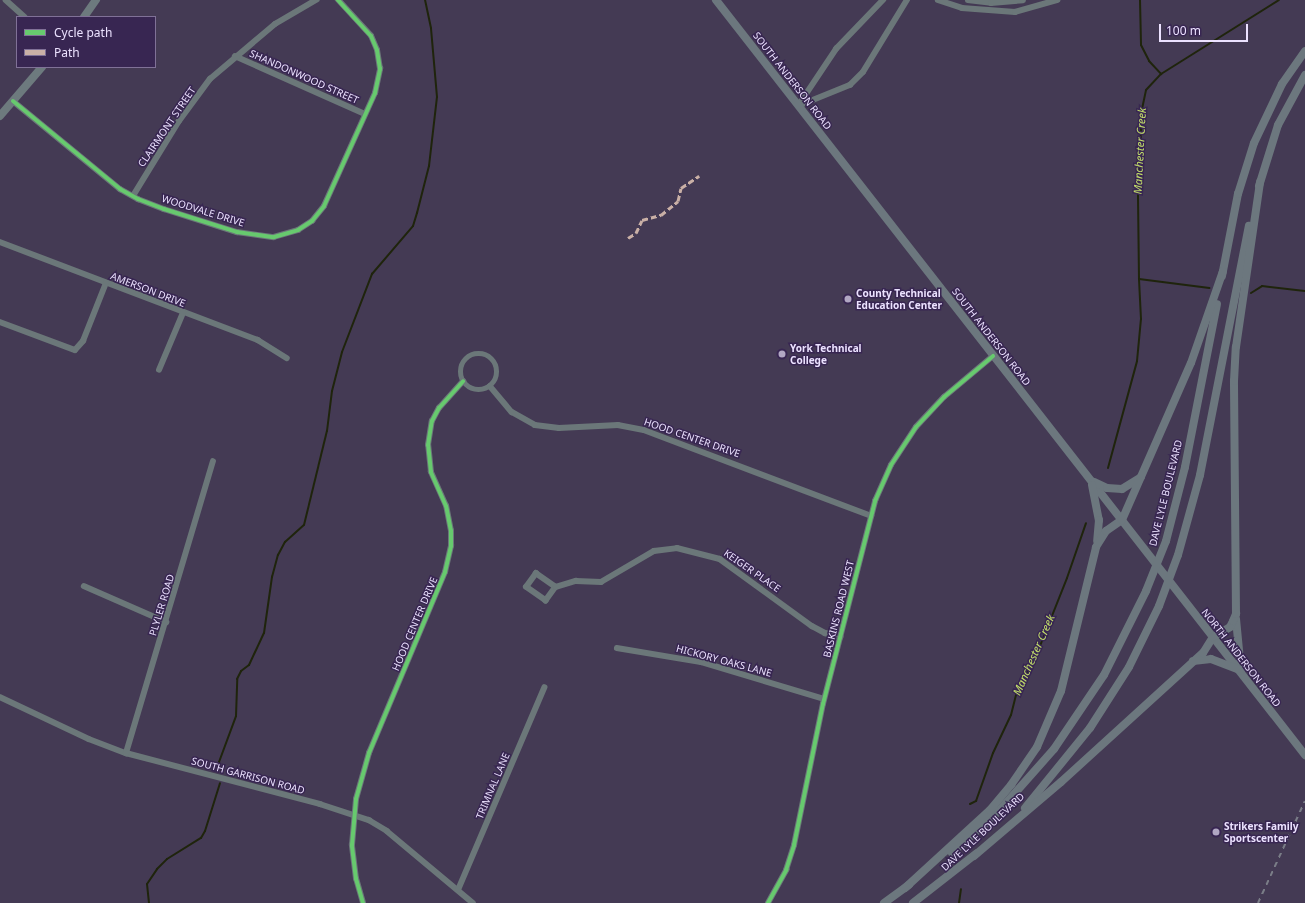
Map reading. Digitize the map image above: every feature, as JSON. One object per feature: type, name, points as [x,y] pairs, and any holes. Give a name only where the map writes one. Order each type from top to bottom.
[{"type":"main road","name":"SOUTH ANDERSON ROAD","points":[[716,0],[992,356],[1122,520],[1161,573]]},
{"type":"main road","name":"DAVE LYLE BOULEVARD","points":[[884,903],[942,861],[986,823],[1054,748],[1110,665],[1146,591],[1166,541],[1185,467],[1238,194],[1254,143],[1276,95],[1305,51]]},
{"type":"main road","name":"DAVE LYLE BOULEVARD","points":[[913,903],[974,856],[1032,800],[1090,728],[1128,667],[1159,606],[1178,555],[1200,475],[1260,182],[1278,125],[1305,75]]},
{"type":"main road","points":[[1241,672],[1236,614],[1234,381],[1236,347],[1260,182]]},
{"type":"main road","points":[[1096,546],[1106,531],[1122,520],[1193,356],[1223,271]]},
{"type":"main road","points":[[1090,479],[1107,488],[1122,489],[1135,483],[1144,472]]},
{"type":"main road","points":[[905,888],[990,810],[1011,785],[1037,747],[1061,691],[1096,546],[1099,520],[1090,479]]},
{"type":"main road","name":"NORTH ANDERSON ROAD","points":[[1161,573],[1241,672],[1305,756]]},
{"type":"main road","points":[[974,856],[1035,805],[1205,650],[1213,637],[1230,627],[1236,614]]},
{"type":"main road","points":[[1192,661],[1219,661],[1241,672]]},
{"type":"street","points":[[6,0],[24,16]]},
{"type":"street","points":[[85,16],[96,0]]},
{"type":"street","name":"CLAIRMONT STREET","points":[[133,196],[183,115],[210,79],[235,56],[275,24],[316,0]]},
{"type":"street","name":"WOODVALE DRIVE","points":[[13,101],[120,189],[133,196],[164,210],[237,232],[274,237],[298,230],[312,220],[324,206],[375,93],[380,69],[377,50],[371,36],[338,0]]},
{"type":"street","points":[[798,106],[836,50],[883,0]]},
{"type":"street","points":[[798,106],[826,96],[854,80],[863,72],[907,0]]},
{"type":"street","points":[[938,0],[962,8],[1015,12],[1058,0]]},
{"type":"street","points":[[968,0],[992,3],[1023,0]]},
{"type":"street","name":"SHANDONWOOD STREET","points":[[235,56],[365,114]]},
{"type":"street","points":[[0,116],[41,68]]},
{"type":"street","name":"AMERSON DRIVE","points":[[0,242],[183,313],[258,340],[287,358]]},
{"type":"street","points":[[0,322],[75,350],[83,341],[106,283]]},
{"type":"street","points":[[159,370],[183,313]]},
{"type":"street","points":[[481,354],[495,364],[496,376],[490,386],[473,389],[463,381],[461,370],[465,360],[481,354]]},
{"type":"street","name":"BASKINS ROAD WEST","points":[[768,903],[778,889],[794,845],[824,699],[871,516],[891,465],[916,427],[944,396],[992,356]]},
{"type":"street","name":"HOOD CENTER DRIVE","points":[[363,903],[353,860],[353,814],[359,783],[369,753],[447,565],[451,546],[449,516],[431,472],[428,445],[432,421],[439,408],[463,381]]},
{"type":"street","name":"HOOD CENTER DRIVE","points":[[490,386],[512,412],[535,426],[559,428],[618,425],[644,430],[871,516]]},
{"type":"street","name":"PLYLER ROAD","points":[[126,753],[213,462]]},
{"type":"street","name":"KEIGER PLACE","points":[[556,587],[569,582],[594,583],[608,580],[654,551],[677,548],[720,559],[812,626],[825,633],[841,637]]},
{"type":"street","points":[[536,573],[556,587],[546,601],[526,587],[536,573]]},
{"type":"street","points":[[84,586],[166,622]]},
{"type":"street","name":"HICKORY OAKS LANE","points":[[617,648],[701,662],[824,699]]},
{"type":"street","name":"TRIMNAL LANE","points":[[458,890],[544,688]]},
{"type":"street","name":"SOUTH GARRISON ROAD","points":[[0,697],[89,739],[126,753],[353,814],[387,831],[473,903]]},
{"type":"waterway","points":[[221,770],[219,762],[236,716],[237,679],[241,671],[249,665],[264,633],[272,577],[278,555],[285,542],[304,525],[327,431],[332,391],[342,352],[372,274],[413,226],[417,213],[429,166],[437,97],[431,28],[425,0]]},
{"type":"waterway","points":[[1140,0],[1141,45],[1149,61],[1161,74]]},
{"type":"waterway","name":"Manchester Creek","points":[[1139,279],[1138,196],[1142,109],[1146,90],[1161,74],[1279,0]]},
{"type":"waterway","name":"Manchester Creek","points":[[1108,468],[1137,361],[1141,319],[1139,279],[1209,288]]},
{"type":"waterway","points":[[1251,293],[1262,286],[1305,291]]},
{"type":"waterway","name":"Manchester Creek","points":[[970,804],[976,801],[993,753],[1011,715],[1016,695],[1040,646],[1067,578],[1086,523]]},
{"type":"waterway","points":[[149,903],[147,884],[157,869],[167,859],[201,838],[205,831],[220,783]]},
{"type":"waterway","name":"Manchester Creek","points":[[959,903],[961,889]]},
{"type":"railway","points":[[1258,903],[1305,801]]},
{"type":"marked path","points":[[628,238],[636,233],[642,220],[661,215],[678,201],[681,188],[699,176]]},
{"type":"cycle path","points":[[13,101],[120,189],[138,199],[164,209],[237,232],[274,237],[298,230],[312,221],[324,206],[375,93],[380,69],[377,50],[371,36],[338,0]]},
{"type":"cycle path","points":[[768,903],[786,870],[794,845],[823,704],[875,501],[891,465],[916,427],[944,397],[993,356]]},
{"type":"cycle path","points":[[363,903],[356,879],[352,845],[356,799],[369,753],[445,572],[451,546],[451,531],[446,506],[431,472],[428,445],[432,421],[439,408],[463,381]]},
{"type":"place","name":"County Technical Education Center","points":[[848,299]]},
{"type":"place","name":"York Technical College","points":[[782,354]]},
{"type":"place","name":"Strikers Family Sportscenter","points":[[1216,832]]}]
